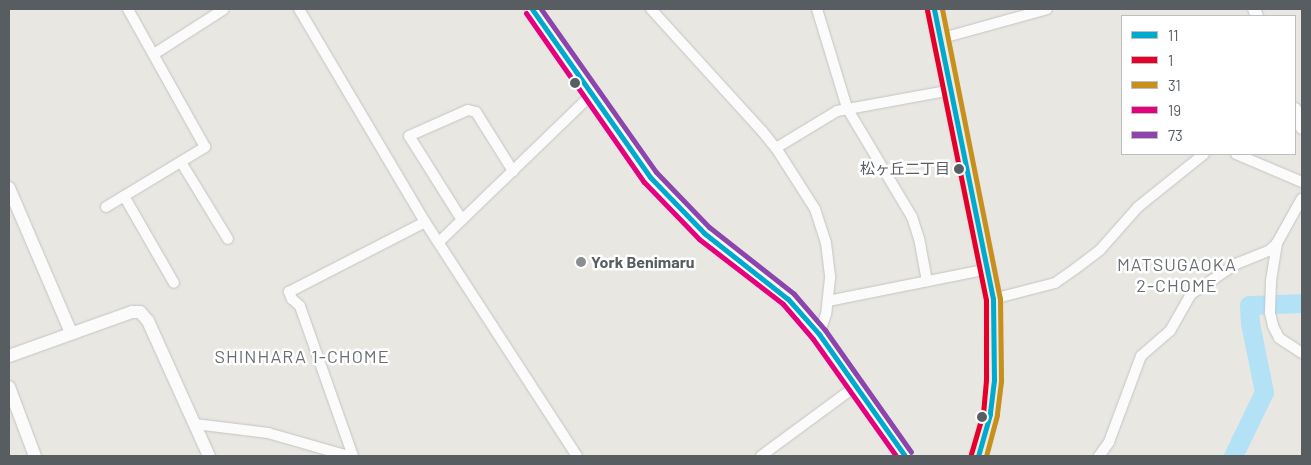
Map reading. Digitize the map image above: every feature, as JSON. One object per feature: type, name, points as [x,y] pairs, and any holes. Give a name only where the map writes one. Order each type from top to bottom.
[{"type":"highway","points":[[934,9],[993,299],[994,380],[988,423],[978,456]]},
{"type":"main road","points":[[532,9],[634,158],[668,199],[704,233],[788,299],[819,334],[905,456]]},
{"type":"street","points":[[106,207],[206,147],[128,9]]},
{"type":"street","points":[[154,54],[224,9]]},
{"type":"street","points":[[299,9],[425,222],[577,456]]},
{"type":"street","points":[[651,9],[776,148],[812,203],[822,226],[830,269],[826,314],[819,334]]},
{"type":"street","points":[[817,9],[847,108],[912,217],[919,238],[927,281]]},
{"type":"street","points":[[940,39],[1047,9]]},
{"type":"street","points":[[776,148],[847,108],[951,90]]},
{"type":"street","points":[[439,242],[591,96]]},
{"type":"street","points":[[462,220],[409,136],[468,110],[476,112],[513,171]]},
{"type":"street","points":[[1296,112],[1302,128]]},
{"type":"street","points":[[993,299],[1055,283],[1100,250],[1138,206],[1203,155]]},
{"type":"street","points":[[1238,155],[1302,182]]},
{"type":"street","points":[[181,162],[228,239]]},
{"type":"street","points":[[9,188],[71,333]]},
{"type":"street","points":[[124,196],[174,283]]},
{"type":"street","points":[[1099,456],[1109,442],[1141,356],[1170,331],[1191,294],[1236,264],[1270,250],[1277,243],[1302,198]]},
{"type":"street","points":[[353,456],[300,306],[292,299],[289,292],[425,222]]},
{"type":"street","points":[[1277,243],[1271,282],[1270,313],[1279,338],[1302,353]]},
{"type":"street","points":[[828,302],[988,270]]},
{"type":"street","points":[[9,356],[132,312],[144,315],[209,456]]},
{"type":"street","points":[[761,456],[856,386]]},
{"type":"street","points":[[9,387],[34,456]]},
{"type":"street","points":[[195,424],[268,433],[348,456]]},
{"type":"waterway","points":[[1233,456],[1264,392],[1250,323],[1249,305],[1302,303]]},
{"type":"transit line","name":"11","points":[[532,9],[650,177],[704,233],[788,299],[819,334],[905,456]]},
{"type":"transit line","name":"73","points":[[541,9],[656,172],[709,227],[794,294],[825,330],[911,452]]},
{"type":"transit line","name":"11","points":[[934,9],[993,299],[994,380],[990,414],[978,456]]},
{"type":"transit line","name":"31","points":[[942,9],[1000,298],[1001,381],[997,415],[986,456]]},
{"type":"transit line","name":"1","points":[[927,10],[986,300],[986,380],[983,413],[971,454]]},
{"type":"transit line","name":"19","points":[[526,13],[644,182],[699,239],[783,304],[813,339],[896,456]]},
{"type":"place","name":"松ヶ丘二丁目","points":[[959,169]]},
{"type":"place","name":"York Benimaru","points":[[581,262]]},
{"type":"district","name":"MATSUGAOKA 2-CHOME","points":[[1177,275]]},
{"type":"district","name":"SHINHARA 1-CHOME","points":[[302,356]]}]
